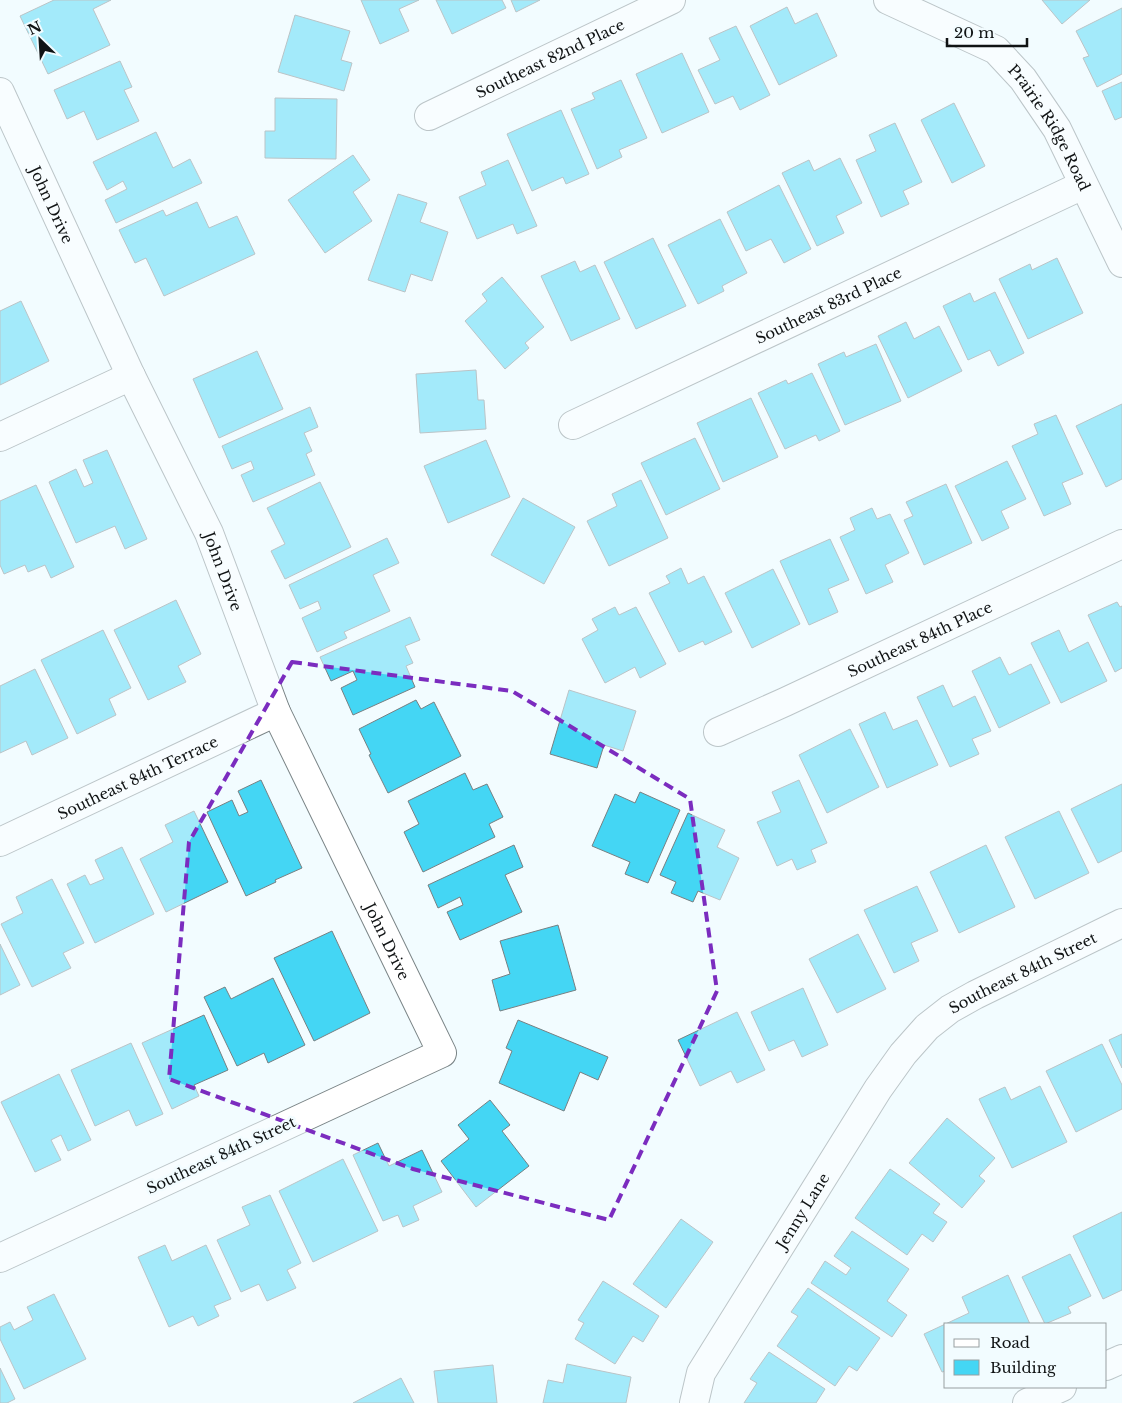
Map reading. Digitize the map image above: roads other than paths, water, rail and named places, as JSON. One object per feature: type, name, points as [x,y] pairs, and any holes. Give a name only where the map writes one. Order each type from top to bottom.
[{"type":"street","name":"Southeast 82nd Place","points":[[429,116],[671,0]]},
{"type":"street","name":"Prairie Ridge Road","points":[[888,0],[996,50],[1023,79],[1056,129],[1122,263]]},
{"type":"street","name":"John Drive","points":[[0,92],[131,376],[209,533],[276,712],[442,1053]]},
{"type":"street","name":"Southeast 83rd Place","points":[[573,424],[1083,185]]},
{"type":"street","points":[[0,437],[131,376]]},
{"type":"street","name":"Southeast 84th Place","points":[[718,732],[1122,544]]},
{"type":"street","name":"Southeast 84th Terrace","points":[[0,842],[276,712]]},
{"type":"street","name":"Southeast 84th Street","points":[[927,1026],[950,1009],[975,995],[1122,923]]},
{"type":"street","name":"Jenny Lane","points":[[694,1403],[701,1373],[878,1089],[903,1054],[927,1026]]},
{"type":"street","name":"Southeast 84th Street","points":[[0,1258],[442,1053]]},
{"type":"street","points":[[1107,1366],[1122,1359]]},
{"type":"street","points":[[1027,1403],[1060,1388]]}]
